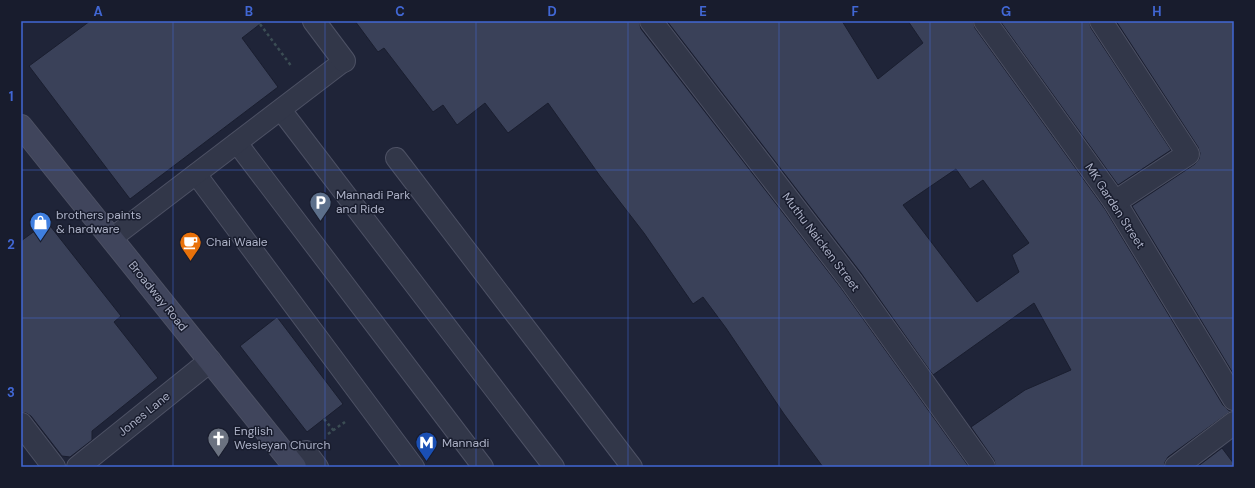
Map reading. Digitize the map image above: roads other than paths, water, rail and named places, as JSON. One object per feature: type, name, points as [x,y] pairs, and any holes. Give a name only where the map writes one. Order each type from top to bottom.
[{"type":"main road","name":"Broadway Road","points":[[21,126],[210,361],[300,459]]},
{"type":"street","points":[[314,21],[344,62]]},
{"type":"street","name":"Muthu Naicken Street","points":[[651,21],[851,281],[984,467]]},
{"type":"street","name":"MK Garden Street","points":[[985,21],[1115,202],[1234,399]]},
{"type":"street","points":[[1101,21],[1188,154],[1115,202]]},
{"type":"street","name":"Jones Lane","points":[[78,467],[210,361]]},
{"type":"street","points":[[1176,467],[1234,422]]},
{"type":"street","points":[[21,424],[54,467]]},
{"type":"lane","points":[[112,238],[344,62]]},
{"type":"lane","points":[[281,110],[554,467]]},
{"type":"lane","points":[[237,143],[483,467]]},
{"type":"lane","points":[[396,158],[632,467]]},
{"type":"lane","points":[[196,174],[414,467]]},
{"type":"lane","points":[[300,459],[318,467]]},
{"type":"place","name":"Mannadi Park and Ride","points":[[321,222]]},
{"type":"place","name":"brothers paints & hardware","points":[[41,242]]},
{"type":"place","name":"Chai Waale","points":[[191,262]]},
{"type":"place","name":"English Wesleyan Church","points":[[219,458]]},
{"type":"place","name":"Mannadi","points":[[426,462]]}]
